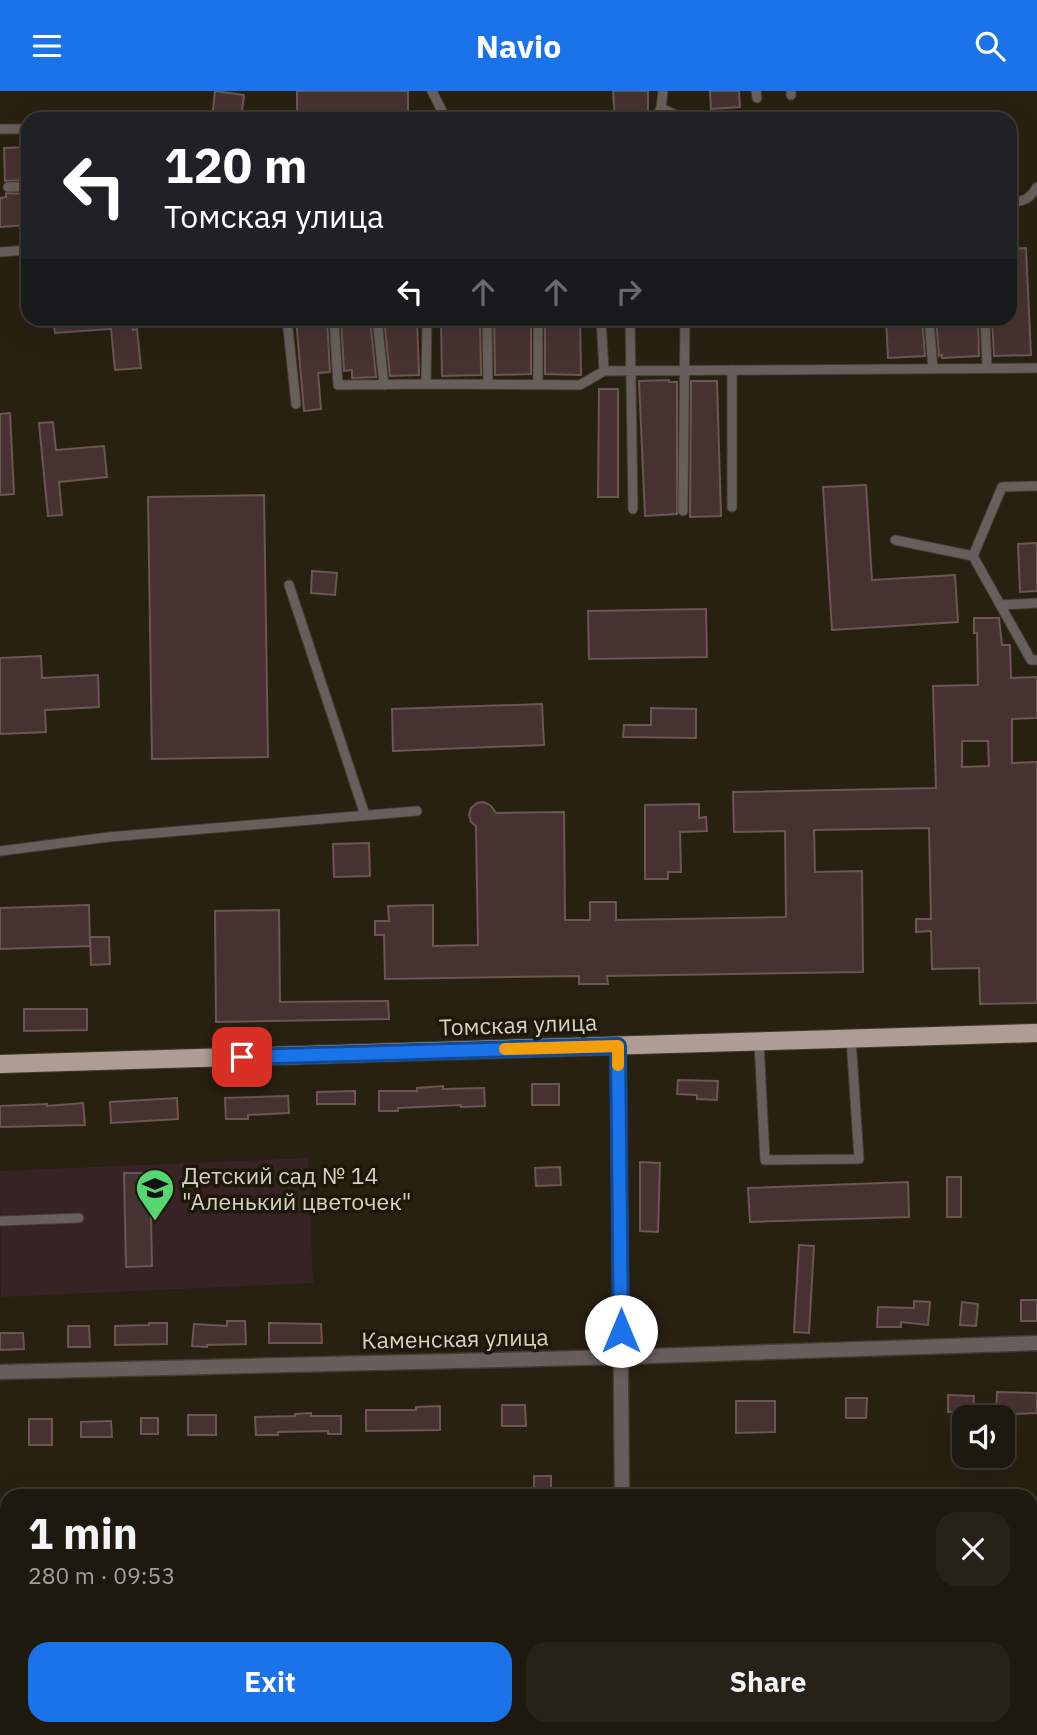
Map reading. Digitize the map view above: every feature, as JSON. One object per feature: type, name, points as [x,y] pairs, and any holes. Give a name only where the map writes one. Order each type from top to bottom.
[{"type":"main road","name":"Томская улица","points":[[0,1064],[1037,1033]]},
{"type":"street","points":[[618,1046],[622,1489]]},
{"type":"street","name":"Каменская улица","points":[[0,1371],[621,1357],[1037,1343]]},
{"type":"lane","points":[[432,91],[442,112]]},
{"type":"lane","points":[[659,112],[663,91]]},
{"type":"lane","points":[[661,108],[662,112]]},
{"type":"lane","points":[[661,108],[670,112]]},
{"type":"lane","points":[[0,129],[21,129]]},
{"type":"lane","points":[[8,187],[21,187]]},
{"type":"lane","points":[[1017,202],[1032,196],[1037,187]]},
{"type":"lane","points":[[0,252],[21,250]]},
{"type":"lane","points":[[288,326],[296,404]]},
{"type":"lane","points":[[334,326],[338,385],[580,385],[604,371],[1037,368]]},
{"type":"lane","points":[[378,326],[384,385]]},
{"type":"lane","points":[[426,384],[427,326]]},
{"type":"lane","points":[[487,326],[488,384]]},
{"type":"lane","points":[[538,326],[538,384]]},
{"type":"lane","points":[[601,326],[604,371]]},
{"type":"lane","points":[[630,326],[632,509]]},
{"type":"lane","points":[[683,512],[685,326]]},
{"type":"lane","points":[[930,326],[933,369]]},
{"type":"lane","points":[[985,326],[987,368]]},
{"type":"lane","points":[[732,507],[733,370]]},
{"type":"lane","points":[[973,556],[1002,487],[1037,486]]},
{"type":"lane","points":[[895,540],[973,556],[1031,660],[1037,660]]},
{"type":"lane","points":[[289,585],[365,815]]},
{"type":"lane","points":[[1000,605],[1037,603]]},
{"type":"lane","points":[[0,851],[109,837],[416,810]]},
{"type":"lane","points":[[759,1041],[765,1160],[859,1159],[852,1038]]},
{"type":"lane","points":[[0,1221],[79,1219]]},
{"type":"shaded area","name":"Детский сад № 14 \"Аленький цветочек\"","points":[[308,1158],[313,1283],[1,1297],[0,1171]]},
{"type":"building","points":[[215,91],[244,95],[242,112],[213,112]]},
{"type":"building","points":[[297,91],[408,91],[408,112],[297,112]]},
{"type":"building","points":[[613,91],[648,91],[648,112],[614,112]]},
{"type":"building","points":[[710,91],[739,91],[740,107],[711,109]]},
{"type":"building","points":[[21,147],[21,180],[5,181],[4,148]]},
{"type":"building","points":[[6,193],[21,194],[21,226],[0,227],[0,198],[6,197]]},
{"type":"building","points":[[1026,248],[1031,355],[994,356],[992,326],[1017,326],[1017,249]]},
{"type":"building","points":[[54,326],[133,326],[133,330],[137,329],[141,368],[115,370],[111,329],[55,333]]},
{"type":"building","points":[[297,326],[327,326],[330,372],[318,373],[321,409],[304,411]]},
{"type":"building","points":[[341,326],[371,326],[376,377],[352,378],[352,370],[344,371]]},
{"type":"building","points":[[385,326],[417,326],[419,375],[390,376]]},
{"type":"building","points":[[441,326],[480,326],[481,375],[442,376]]},
{"type":"building","points":[[494,326],[531,326],[531,374],[495,375]]},
{"type":"building","points":[[545,326],[580,326],[581,375],[545,374]]},
{"type":"building","points":[[886,326],[923,326],[925,356],[888,358]]},
{"type":"building","points":[[937,326],[978,326],[979,356],[939,356]]},
{"type":"building","points":[[639,381],[677,382],[677,514],[645,516]]},
{"type":"building","points":[[691,381],[717,381],[721,516],[690,517]]},
{"type":"building","points":[[599,389],[618,389],[618,497],[598,497]]},
{"type":"building","points":[[10,413],[14,494],[0,495],[0,414]]},
{"type":"building","points":[[53,422],[56,450],[104,446],[107,477],[59,482],[62,515],[48,516],[39,423]]},
{"type":"building","points":[[866,485],[872,580],[955,575],[958,622],[832,630],[823,487]]},
{"type":"building","points":[[264,495],[268,757],[152,759],[148,497]]},
{"type":"building","points":[[1037,543],[1037,591],[1020,592],[1018,544]]},
{"type":"building","points":[[312,571],[337,573],[335,595],[311,593]]},
{"type":"building","points":[[706,609],[707,657],[589,659],[588,611]]},
{"type":"building","points":[[974,618],[999,618],[1002,645],[1010,645],[1011,678],[1037,677],[1037,718],[1012,719],[1012,763],[1037,762],[1037,1003],[980,1004],[979,968],[932,969],[931,931],[916,932],[916,919],[931,919],[929,828],[814,830],[815,872],[862,871],[863,972],[607,976],[608,984],[579,984],[579,976],[385,979],[384,935],[375,935],[375,921],[389,921],[388,906],[433,905],[433,946],[478,945],[476,826],[469,815],[471,808],[477,803],[484,802],[496,813],[564,812],[565,920],[590,920],[590,902],[616,902],[616,920],[786,917],[785,831],[734,832],[733,792],[936,788],[933,686],[978,685],[977,633],[974,633]],"holes":[[[962,741],[988,741],[989,766],[962,767]]]},
{"type":"building","points":[[41,656],[42,678],[98,675],[99,707],[45,710],[46,732],[0,734],[0,658]]},
{"type":"building","points":[[542,704],[544,745],[393,751],[392,709]]},
{"type":"building","points":[[651,708],[696,709],[696,738],[623,737],[624,725],[651,725]]},
{"type":"building","points":[[699,804],[699,818],[706,817],[707,831],[680,832],[681,872],[668,872],[668,879],[645,879],[645,805]]},
{"type":"building","points":[[369,843],[370,876],[334,877],[333,844]]},
{"type":"building","points":[[89,905],[90,946],[0,949],[0,908]]},
{"type":"building","points":[[279,910],[280,1002],[388,1001],[389,1019],[216,1022],[215,911]]},
{"type":"building","points":[[90,937],[109,937],[110,964],[91,965]]},
{"type":"building","points":[[24,1009],[87,1009],[87,1030],[24,1031]]},
{"type":"building","points":[[678,1080],[718,1081],[717,1100],[677,1094]]},
{"type":"building","points":[[532,1084],[559,1084],[559,1105],[532,1105]]},
{"type":"building","points":[[443,1086],[443,1089],[484,1088],[485,1106],[461,1105],[379,1111],[379,1091],[417,1091],[417,1088]]},
{"type":"building","points":[[355,1091],[355,1104],[317,1104],[317,1092]]},
{"type":"building","points":[[288,1096],[289,1113],[226,1119],[225,1098]]},
{"type":"building","points":[[177,1098],[178,1119],[111,1123],[110,1102]]},
{"type":"building","points":[[83,1103],[85,1125],[0,1127],[0,1106]]},
{"type":"building","points":[[640,1162],[660,1163],[658,1232],[640,1231]]},
{"type":"building","points":[[560,1167],[561,1185],[536,1186],[535,1168]]},
{"type":"building","points":[[124,1173],[150,1173],[152,1266],[126,1267]]},
{"type":"building","points":[[947,1177],[961,1177],[961,1217],[947,1217]]},
{"type":"building","points":[[908,1182],[909,1217],[750,1222],[748,1188]]},
{"type":"building","points":[[799,1245],[814,1246],[809,1333],[794,1332]]},
{"type":"building","points":[[1021,1300],[1037,1300],[1037,1321],[1021,1321]]},
{"type":"building","points":[[914,1301],[930,1302],[928,1325],[901,1322],[901,1327],[877,1327],[878,1307],[914,1308]]},
{"type":"building","points":[[962,1302],[978,1304],[976,1326],[960,1325]]},
{"type":"building","points":[[227,1321],[245,1321],[246,1344],[192,1346],[194,1324],[227,1326]]},
{"type":"building","points":[[167,1323],[167,1344],[115,1345],[115,1326]]},
{"type":"building","points":[[269,1323],[321,1324],[322,1343],[269,1343]]},
{"type":"building","points":[[68,1326],[89,1326],[90,1347],[68,1347]]},
{"type":"building","points":[[0,1333],[23,1333],[24,1349],[0,1350]]},
{"type":"building","points":[[997,1392],[1037,1393],[1037,1413],[1015,1414],[1015,1405],[996,1405]]},
{"type":"building","points":[[948,1395],[974,1396],[973,1405],[952,1405],[952,1412],[948,1412]]},
{"type":"building","points":[[846,1398],[867,1398],[866,1418],[846,1418]]},
{"type":"building","points":[[736,1401],[775,1401],[775,1432],[736,1433]]},
{"type":"building","points":[[502,1405],[525,1405],[526,1426],[502,1426]]},
{"type":"building","points":[[440,1406],[440,1430],[366,1431],[366,1410],[416,1410],[416,1407]]},
{"type":"building","points":[[311,1413],[311,1416],[341,1416],[341,1434],[328,1434],[328,1431],[256,1435],[255,1417]]},
{"type":"building","points":[[188,1415],[216,1415],[216,1435],[188,1435]]},
{"type":"building","points":[[141,1418],[158,1418],[158,1434],[141,1434]]},
{"type":"building","points":[[29,1419],[52,1419],[52,1445],[29,1445]]},
{"type":"building","points":[[111,1421],[112,1437],[81,1437],[81,1422]]},
{"type":"building","points":[[534,1476],[551,1476],[551,1489],[534,1489]]},
{"type":"slow traffic","points":[[505,1049],[618,1046],[618,1065]]},
{"type":"place","name":"Детский сад № 14 \"Аленький цветочек\"","points":[[155,1222]]},
{"type":"route","points":[[242,1057],[618,1046],[621,1331]]}]
